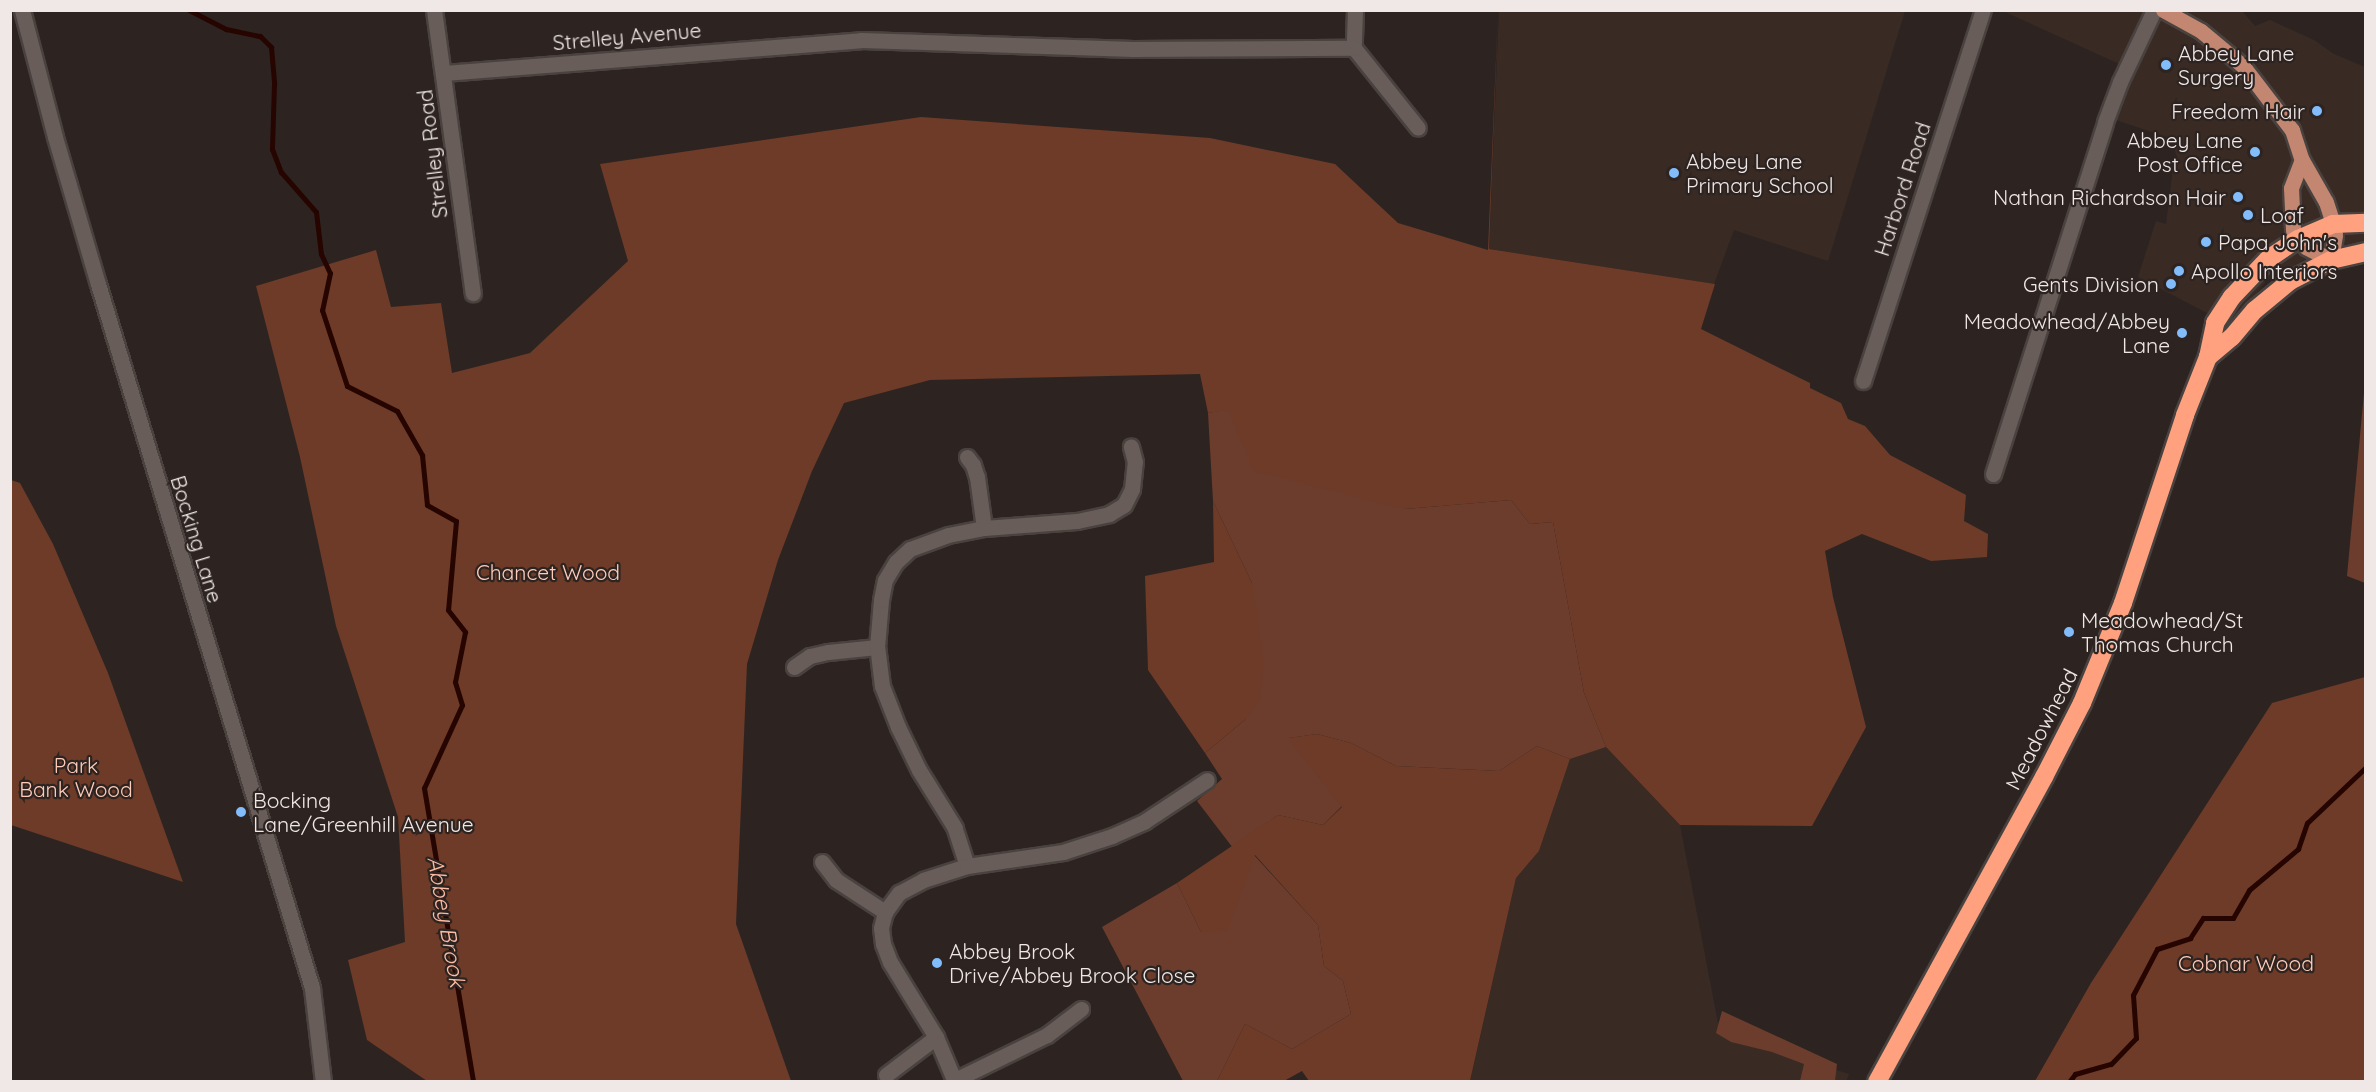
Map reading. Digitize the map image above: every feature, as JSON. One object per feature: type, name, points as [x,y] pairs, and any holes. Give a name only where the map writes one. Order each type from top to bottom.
[{"type":"highway","points":[[2208,357],[2215,323],[2232,297],[2268,259],[2298,239],[2333,224],[2366,223]]},
{"type":"highway","name":"Meadowhead","points":[[1877,1082],[2044,777],[2082,702],[2123,603],[2185,415],[2208,357],[2232,337],[2255,310],[2282,287],[2312,268],[2331,260],[2366,252]]},
{"type":"main road","points":[[2170,12],[2201,31],[2243,66],[2292,130],[2302,160],[2326,202],[2333,224],[2335,235],[2331,260],[2306,247],[2298,239],[2294,230],[2291,188],[2302,160]]},
{"type":"street","name":"Bocking Lane","points":[[22,10],[55,137],[98,284],[312,988],[323,1082]]},
{"type":"street","name":"Strelley Road","points":[[434,10],[473,293]]},
{"type":"street","points":[[1355,10],[1354,48],[1418,128]]},
{"type":"street","name":"Harbord Road","points":[[1863,381],[1983,10]]},
{"type":"street","points":[[1993,474],[2105,122],[2120,82],[2154,10]]},
{"type":"street","name":"Strelley Avenue","points":[[444,73],[861,40],[1133,49],[1354,48]]},
{"type":"street","points":[[967,866],[955,828],[919,770],[882,687],[877,647],[880,600],[885,580],[896,562],[910,549],[927,541],[984,528],[1077,521],[1109,514],[1124,505],[1132,489],[1135,462],[1131,447]]},
{"type":"street","points":[[967,457],[977,477],[984,528]]},
{"type":"street","points":[[794,667],[810,656],[877,647]]},
{"type":"street","points":[[1081,1008],[1047,1035],[955,1081],[936,1037],[906,990],[883,944],[880,928],[885,912],[899,893],[923,880],[967,866],[1063,852],[1112,836],[1145,821],[1207,780]]},
{"type":"street","points":[[822,862],[836,880],[885,912]]},
{"type":"street","points":[[886,1075],[936,1037]]},
{"type":"shaded area","name":"Abbey Lane Primary School","points":[[1499,11],[1905,11],[1828,261],[1734,230],[1714,284],[1489,249]]},
{"type":"shaded area","points":[[2003,11],[2242,11],[2255,26],[2270,20],[2314,40],[2334,54],[2365,67],[2365,243],[2348,244],[2306,259],[2266,281],[2232,326],[2138,277],[2156,221],[2166,224],[2174,160],[2178,159],[2170,138],[2107,117],[2126,67]]},
{"type":"shaded area","points":[[2366,382],[2365,583],[2347,576]]},
{"type":"shaded area","points":[[1228,409],[1405,509],[1511,500],[1530,524],[1553,522],[1584,693],[1606,747],[1570,759],[1537,746],[1499,771],[1396,766],[1351,743],[1317,734],[1289,738],[1342,806],[1323,825],[1278,815],[1233,848],[1197,801],[1222,779],[1205,753],[1246,719],[1252,583],[1213,501],[1208,413]]},
{"type":"shaded area","points":[[1606,747],[1680,825],[1718,1023],[1781,1053],[1849,1074],[1846,1082],[1470,1082],[1516,878],[1539,851],[1570,759]]},
{"type":"shaded area","points":[[1254,855],[1318,925],[1324,966],[1343,981],[1351,1014],[1292,1049],[1245,1024],[1217,1081],[1183,1081],[1102,927],[1177,883],[1201,932]]},
{"type":"shaded area","points":[[1722,1011],[1837,1064],[1835,1081],[1800,1081],[1804,1064],[1772,1052],[1731,1042],[1716,1033]]},
{"type":"green space","name":"Chancet Wood","points":[[1498,11],[1489,249],[1715,284],[1701,329],[1810,383],[1810,388],[1841,403],[1848,419],[1865,426],[1890,455],[1966,495],[1964,521],[1988,534],[1987,557],[1931,561],[1862,534],[1825,551],[1833,597],[1866,727],[1812,826],[1680,825],[1606,747],[1584,693],[1553,522],[1530,524],[1511,500],[1405,509],[1254,471],[1228,410],[1208,413],[1200,374],[930,380],[844,403],[812,471],[778,560],[747,664],[736,924],[791,1081],[427,1081],[367,1040],[348,960],[405,942],[398,817],[336,626],[300,457],[256,286],[376,250],[391,307],[441,303],[452,373],[530,353],[628,261],[600,164],[921,117],[1210,138],[1335,164],[1398,223],[1488,250]]},
{"type":"green space","name":"Park Bank Wood","points":[[11,480],[20,483],[53,544],[108,673],[183,882],[11,825]]},
{"type":"green space","points":[[1213,501],[1252,583],[1264,664],[1260,699],[1246,719],[1205,753],[1148,670],[1145,576],[1214,562]]},
{"type":"green space","name":"Cobnar Wood","points":[[2365,677],[2365,1081],[2035,1081],[2091,983],[2272,703]]},
{"type":"green space","points":[[1317,734],[1351,743],[1396,766],[1499,771],[1537,746],[1570,759],[1539,851],[1516,878],[1470,1081],[1309,1081],[1302,1071],[1284,1081],[1217,1081],[1245,1024],[1292,1049],[1351,1014],[1343,981],[1324,966],[1318,925],[1255,855],[1227,930],[1201,932],[1177,883],[1278,815],[1323,825],[1342,807],[1288,738]]},
{"type":"waterway","name":"Abbey Brook","points":[[189,10],[226,29],[260,36],[271,47],[274,84],[272,149],[281,172],[316,212],[321,254],[330,273],[322,310],[347,386],[397,411],[422,455],[427,505],[456,521],[448,610],[465,632],[455,682],[462,705],[424,788],[473,1082]]},
{"type":"waterway","points":[[2069,1082],[2075,1074],[2111,1064],[2136,1038],[2133,995],[2157,949],[2190,938],[2203,918],[2233,918],[2249,890],[2298,849],[2307,823],[2366,767]]},
{"type":"place","name":"Abbey Lane Surgery","points":[[2166,65]]},
{"type":"place","name":"Freedom Hair","points":[[2317,111]]},
{"type":"place","name":"Abbey Lane Post Office","points":[[2255,152]]},
{"type":"place","name":"Abbey Lane Primary School","points":[[1674,173]]},
{"type":"place","name":"Nathan Richardson Hair","points":[[2238,197]]},
{"type":"place","name":"Loaf","points":[[2248,215]]},
{"type":"place","name":"Papa John's","points":[[2206,242]]},
{"type":"place","name":"Apollo Interiors","points":[[2179,271]]},
{"type":"place","name":"Gents Division","points":[[2171,284]]},
{"type":"place","name":"Meadowhead/Abbey Lane","points":[[2182,333]]},
{"type":"place","name":"Meadowhead/St Thomas Church","points":[[2069,632]]},
{"type":"place","name":"Bocking Lane/Greenhill Avenue","points":[[241,812]]},
{"type":"place","name":"Abbey Brook Drive/Abbey Brook Close","points":[[937,963]]}]
